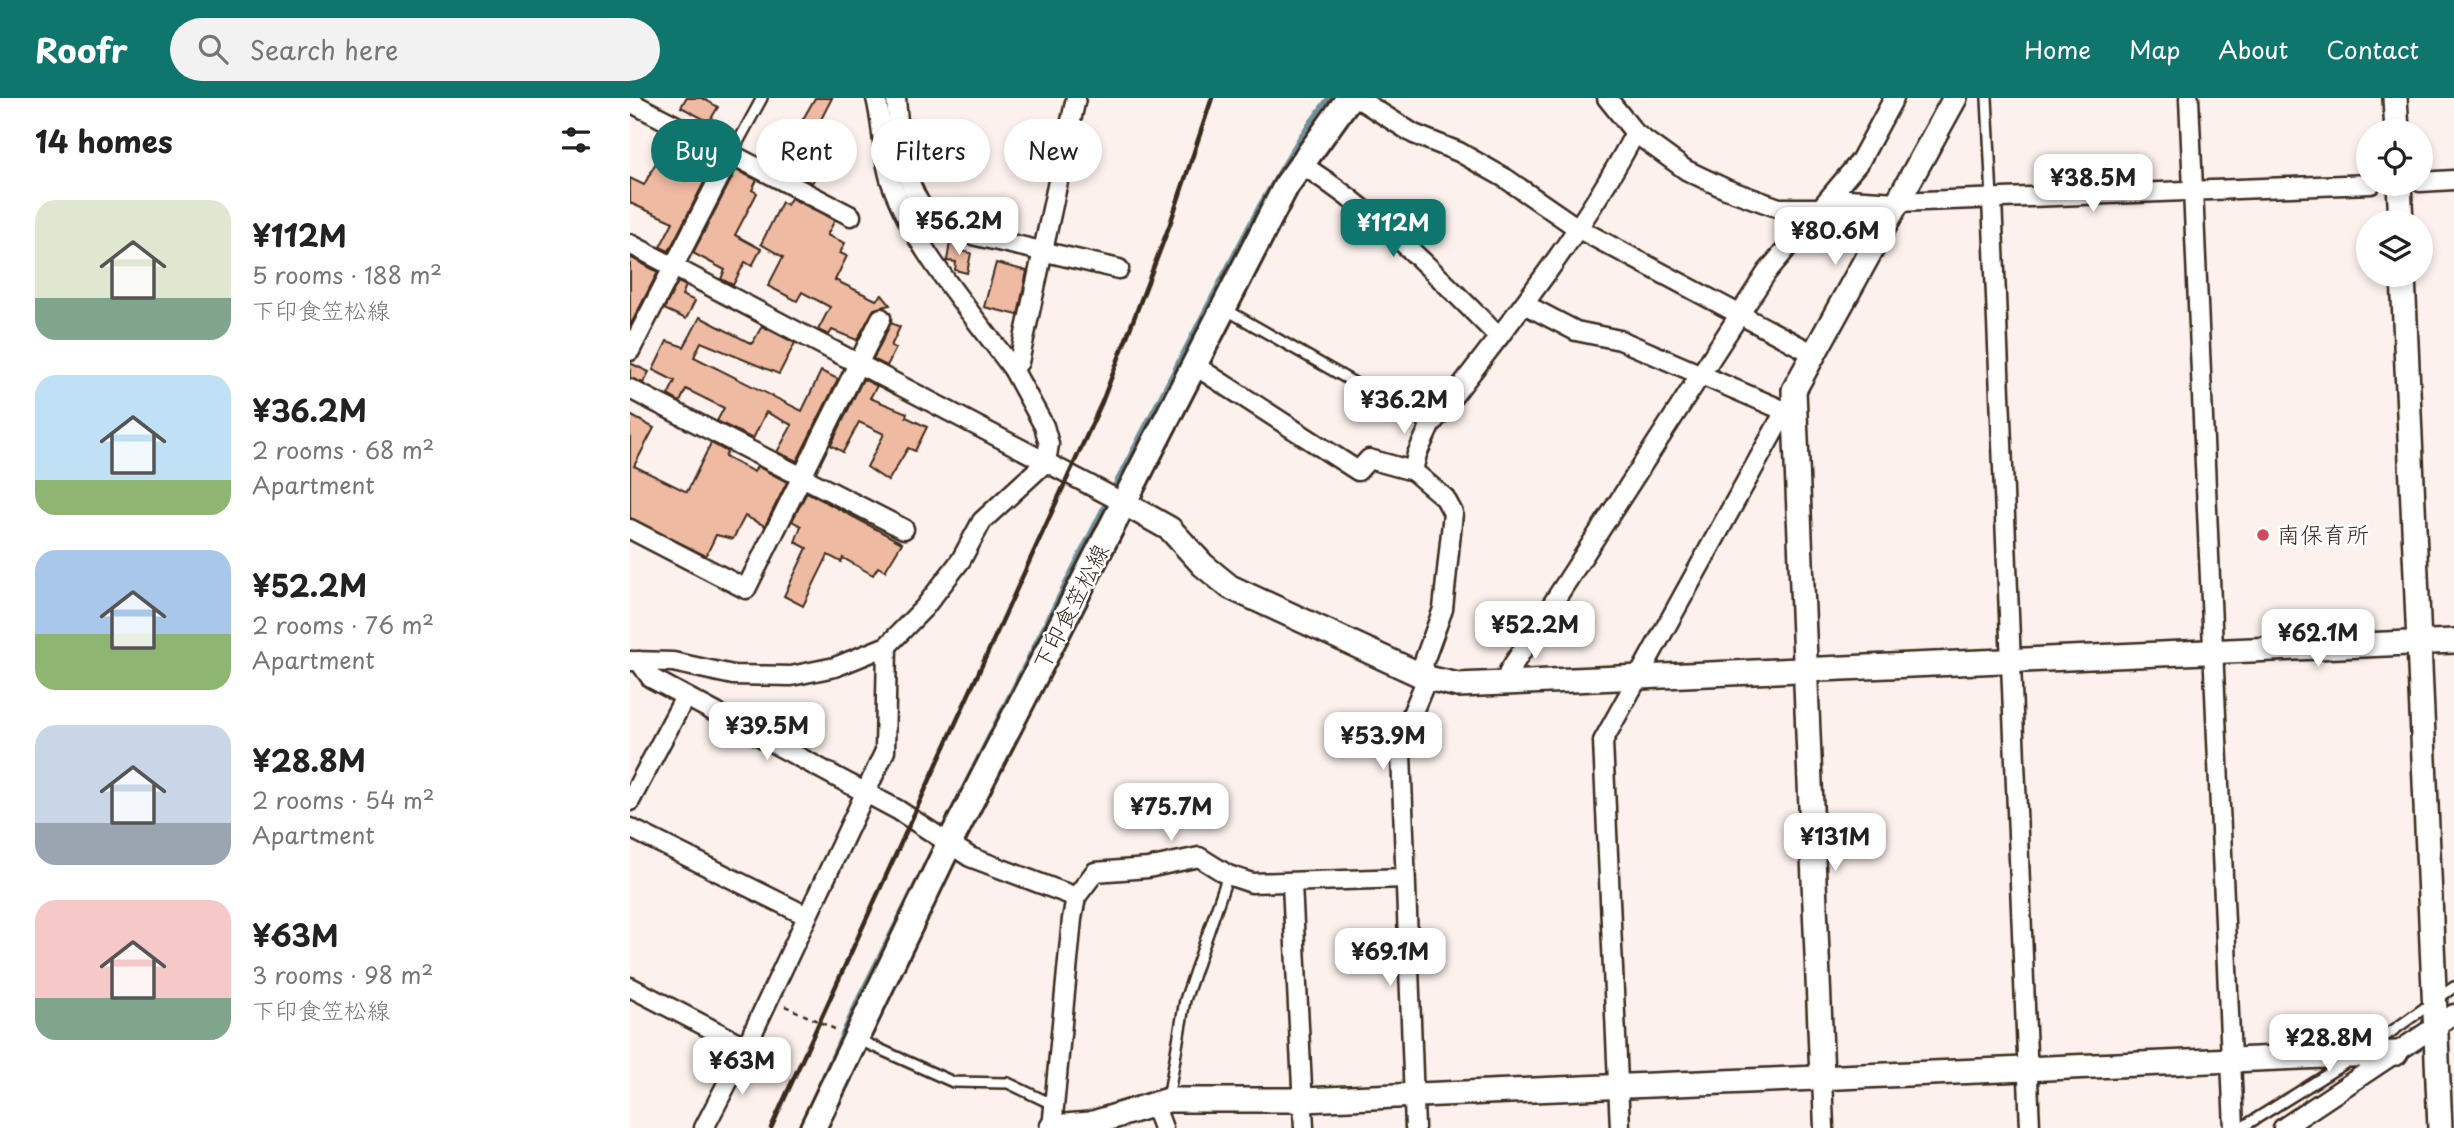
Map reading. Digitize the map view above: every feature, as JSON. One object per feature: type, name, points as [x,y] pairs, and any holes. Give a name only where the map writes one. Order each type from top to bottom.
[{"type":"main road","name":"下印食笠松線","points":[[813,1128],[947,840],[1121,501],[1286,186],[1349,98]]},
{"type":"street","points":[[635,661],[673,662],[733,676],[791,677],[835,667],[887,646],[924,608],[961,561],[982,521],[1046,462],[1049,444],[1044,426],[1013,369],[920,242],[903,212],[890,179],[876,98]]},
{"type":"street","points":[[896,98],[898,127],[916,196],[931,219],[942,228],[1119,269]]},
{"type":"street","points":[[1013,369],[1019,362],[1076,98]]},
{"type":"street","points":[[1357,98],[1414,134],[1459,152],[1505,178],[1579,229],[1814,354]]},
{"type":"street","points":[[1606,98],[1634,133],[1686,170],[1726,189],[1779,208],[1842,201],[1992,199],[2356,185]]},
{"type":"street","points":[[1506,684],[1509,671],[1739,314],[1767,272],[1860,161],[1894,98]]},
{"type":"street","points":[[1620,1128],[1603,741],[1789,411],[1794,390],[1955,98]]},
{"type":"street","points":[[2189,98],[2234,1128]]},
{"type":"street","points":[[2395,98],[2396,119]]},
{"type":"street","points":[[630,102],[662,119]]},
{"type":"street","points":[[1413,471],[1417,454],[1430,426],[1579,229],[1604,193],[1634,133]]},
{"type":"street","points":[[742,161],[851,216]]},
{"type":"street","points":[[1301,164],[1347,193],[1390,228],[1499,337]]},
{"type":"street","points":[[2433,181],[2454,180]]},
{"type":"street","points":[[630,351],[717,182]]},
{"type":"street","points":[[1992,199],[2030,1128]]},
{"type":"street","points":[[630,244],[1097,487],[1170,528],[1203,565],[1230,587],[1427,678],[1458,685],[2454,641]]},
{"type":"street","points":[[2404,287],[2435,1000],[2445,1020],[2440,1128]]},
{"type":"street","points":[[1524,304],[1576,331],[1620,340],[1789,411]]},
{"type":"street","points":[[630,530],[746,589],[881,318]]},
{"type":"street","points":[[1194,365],[1358,471],[1368,460],[1413,471],[1445,498],[1453,513],[1443,609],[1423,664],[1427,678],[1405,731],[1401,753],[1415,1128]]},
{"type":"street","points":[[630,389],[904,529]]},
{"type":"street","points":[[1789,411],[1804,670],[1824,1128]]},
{"type":"street","points":[[704,1128],[746,1048],[885,751],[887,646]]},
{"type":"street","points":[[635,661],[651,678],[867,792],[947,840],[970,857],[1076,897]]},
{"type":"street","points":[[630,801],[685,697]]},
{"type":"street","points":[[630,828],[807,916]]},
{"type":"street","points":[[1405,878],[1292,884],[1252,883],[1228,875],[1199,857],[1148,868],[1095,872],[1076,897],[1053,1120],[1090,1124],[1161,1102],[1303,1100],[2396,1053]]},
{"type":"street","points":[[1292,884],[1304,1128]]},
{"type":"street","points":[[630,986],[746,1048]]},
{"type":"street","points":[[2283,1128],[2445,1020]]},
{"type":"street","points":[[1161,1102],[1163,1128]]},
{"type":"lane","points":[[742,135],[762,98]]},
{"type":"lane","points":[[1987,98],[1992,199]]},
{"type":"lane","points":[[1224,308],[1430,426]]},
{"type":"lane","points":[[1161,1102],[1185,1000],[1228,875]]},
{"type":"lane","points":[[2241,1128],[2360,1054],[2454,987]]},
{"type":"lane","points":[[854,1038],[953,1082],[1009,1083],[1053,1120]]},
{"type":"path","points":[[769,999],[854,1038]]},
{"type":"building","points":[[686,98],[702,98],[718,107],[711,119],[703,119],[681,107]]},
{"type":"building","points":[[815,98],[832,98],[821,119],[803,119]]},
{"type":"building","points":[[651,172],[651,182],[704,182],[669,251],[660,247],[673,222],[630,203],[630,178],[644,185]]},
{"type":"building","points":[[742,173],[756,180],[752,190],[757,193],[735,235],[761,249],[752,266],[745,262],[733,285],[721,279],[725,270],[693,253],[730,182],[742,182]]},
{"type":"building","points":[[791,198],[835,220],[827,235],[845,243],[840,253],[847,256],[835,280],[876,300],[882,295],[890,305],[874,309],[857,340],[832,330],[829,335],[818,330],[830,307],[802,292],[797,301],[768,286],[783,257],[761,244],[782,202],[787,205]]},
{"type":"building","points":[[950,242],[962,244],[960,251],[971,253],[967,273],[955,270],[956,262],[947,261]]},
{"type":"building","points":[[630,257],[658,272],[630,326]]},
{"type":"building","points":[[996,263],[1027,271],[1018,315],[984,307]]},
{"type":"building","points":[[678,282],[686,286],[682,295],[695,301],[686,319],[664,309]]},
{"type":"building","points":[[700,317],[752,344],[762,326],[795,343],[779,374],[701,342],[694,357],[802,411],[821,371],[838,379],[797,461],[777,452],[792,425],[766,412],[753,439],[717,421],[724,408],[686,389],[680,402],[668,395],[675,381],[653,370],[667,341],[684,347]]},
{"type":"building","points":[[891,323],[900,327],[891,346],[896,348],[887,366],[873,359]]},
{"type":"building","points":[[630,363],[649,372],[643,383],[630,378]]},
{"type":"building","points":[[863,379],[877,386],[870,398],[907,413],[906,417],[927,427],[915,451],[908,448],[888,481],[867,467],[884,434],[859,422],[843,452],[831,445]]},
{"type":"building","points":[[630,415],[654,428],[634,466],[687,492],[711,443],[727,452],[725,457],[754,472],[757,466],[787,482],[765,526],[745,516],[733,539],[716,535],[706,556],[630,518]]},
{"type":"building","points":[[807,492],[902,543],[885,571],[878,567],[873,575],[843,558],[841,562],[828,555],[803,606],[784,596],[807,548],[795,542],[801,526],[792,521]]},
{"type":"waterway","points":[[1111,492],[1259,206],[1301,135],[1328,98]]},
{"type":"waterway","points":[[940,834],[1107,500]]},
{"type":"waterway","points":[[800,1128],[859,997],[937,841]]},
{"type":"railway","points":[[771,1128],[1102,402],[1170,224],[1212,98]]},
{"type":"place","name":"南保育所","points":[[2263,535]]}]
